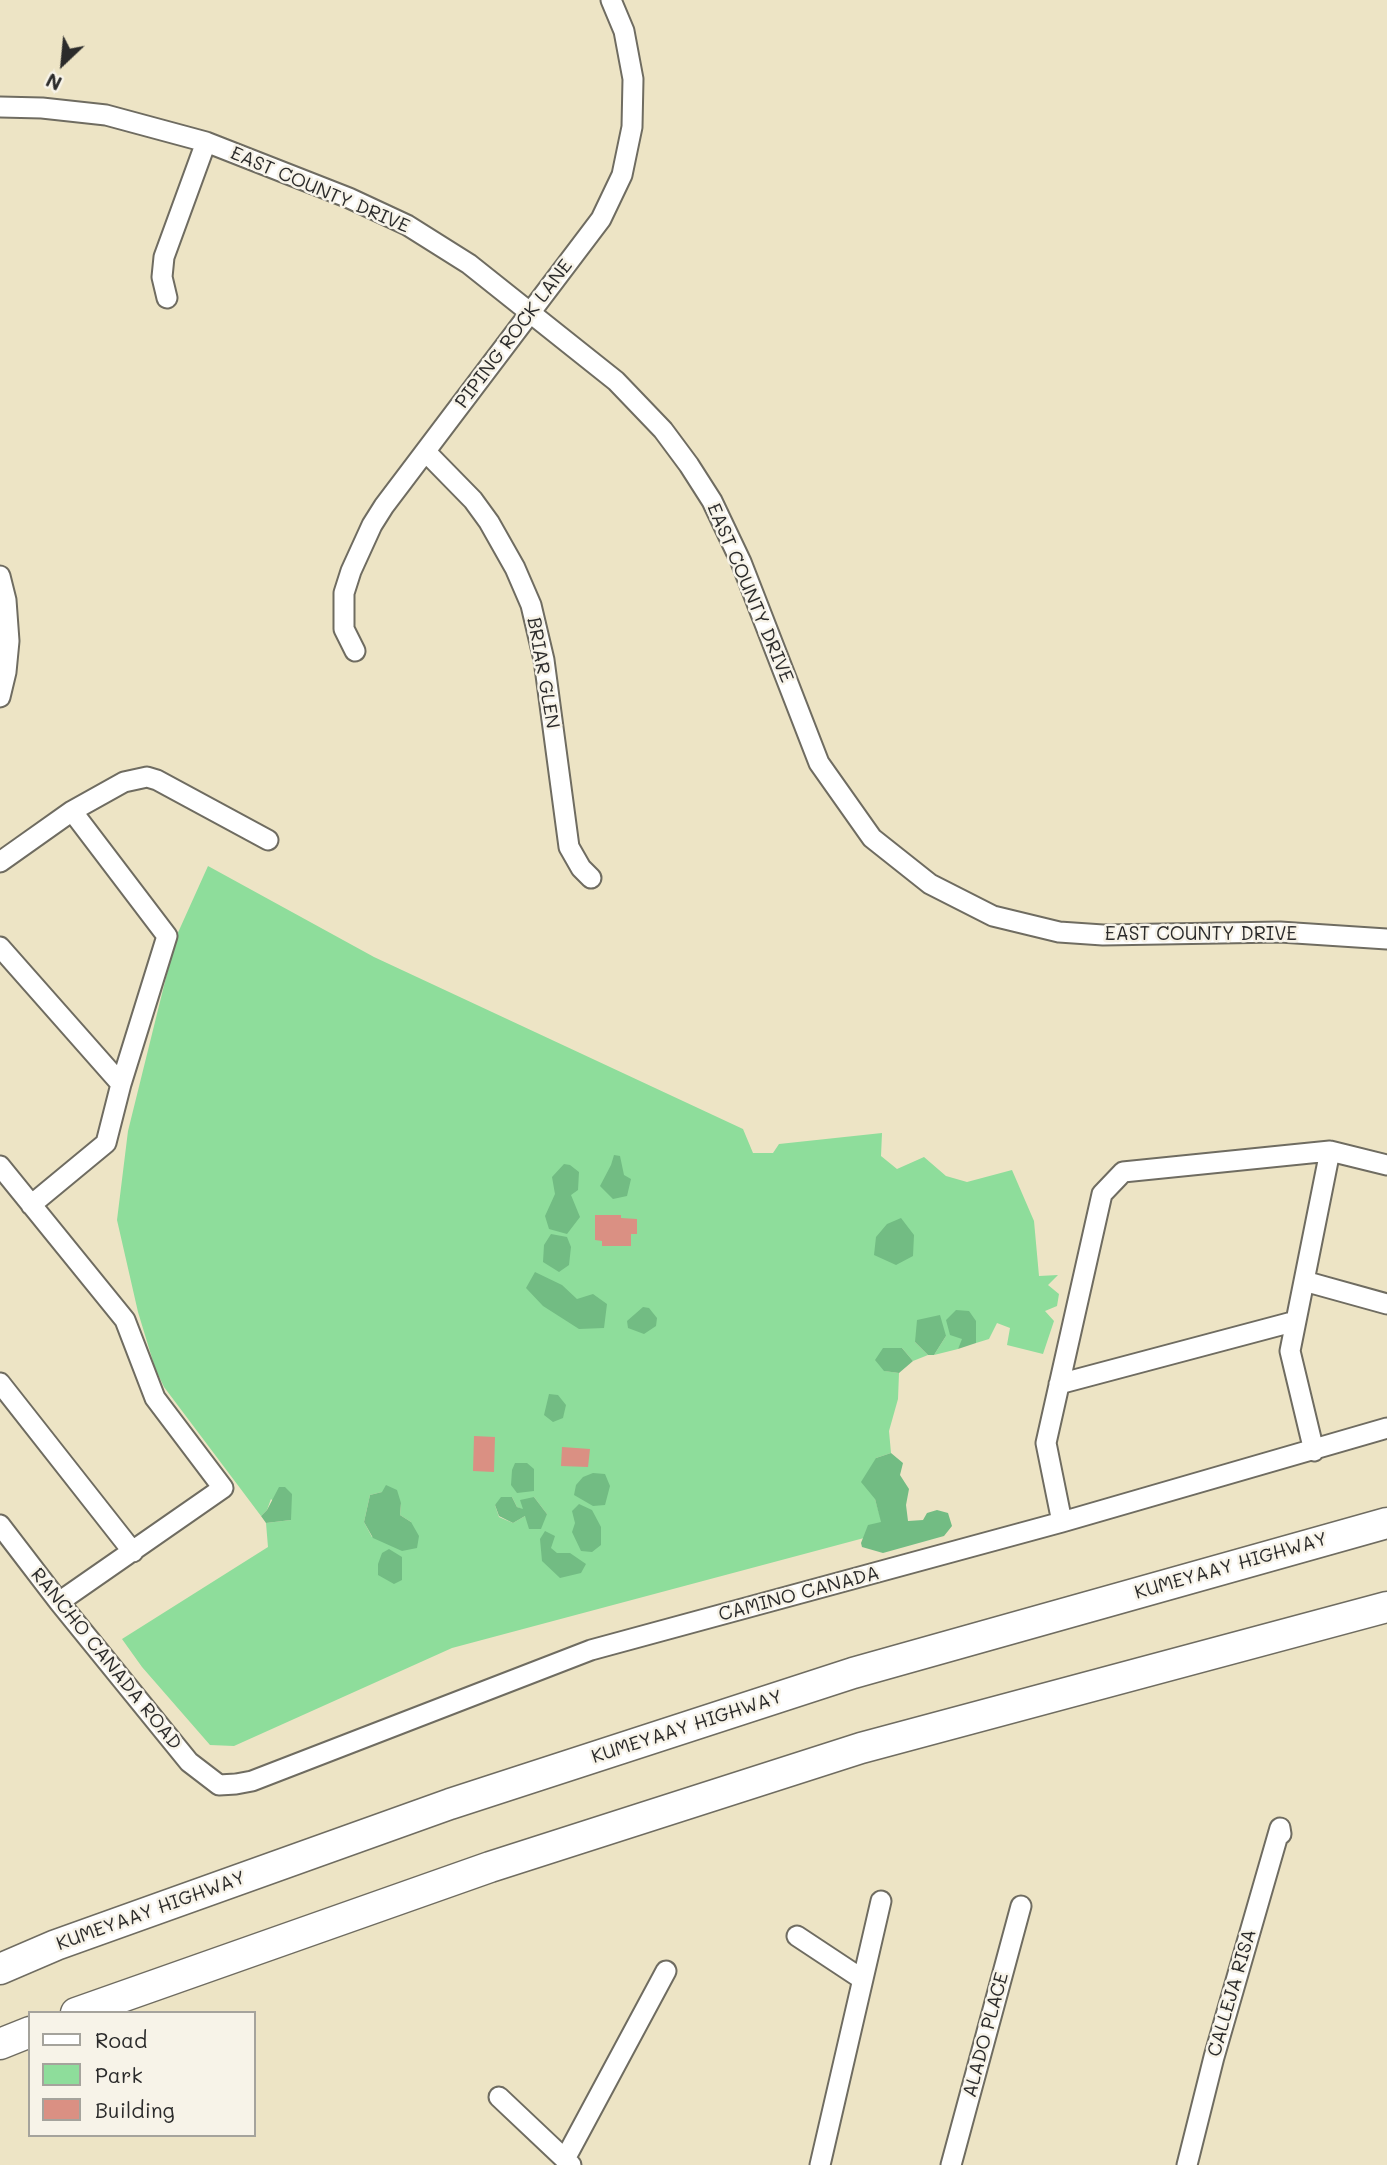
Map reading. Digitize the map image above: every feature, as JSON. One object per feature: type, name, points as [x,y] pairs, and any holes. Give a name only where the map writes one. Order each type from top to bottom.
[{"type":"highway","name":"KUMEYAAY HIGHWAY","points":[[0,1969],[56,1945],[450,1804],[853,1673],[1387,1523]]},
{"type":"highway","points":[[82,2011],[490,1867],[861,1748],[1387,1607]]},
{"type":"highway","points":[[0,2044],[28,2033]]},
{"type":"street","name":"PIPING ROCK LANE","points":[[355,650],[344,629],[344,593],[351,570],[372,525],[601,219],[622,175],[632,127],[633,79],[624,31],[611,0]]},
{"type":"street","name":"EAST COUNTY DRIVE","points":[[0,107],[42,108],[106,115],[206,142],[349,198],[407,225],[469,264],[616,381],[663,430],[712,501],[732,541],[819,763],[872,838],[930,884],[993,916],[1059,932],[1103,935],[1280,932],[1387,939]]},
{"type":"street","points":[[167,298],[162,277],[164,257],[206,142]]},
{"type":"street","name":"BRIAR GLEN","points":[[426,452],[489,522],[515,568],[531,605],[544,660],[569,846],[581,868],[591,878]]},
{"type":"street","points":[[0,576],[6,600],[9,641],[0,697]]},
{"type":"street","points":[[0,862],[72,811],[124,782],[147,777],[268,840]]},
{"type":"street","points":[[32,1205],[106,1143],[121,1084],[167,936],[72,811]]},
{"type":"street","points":[[0,947],[121,1084]]},
{"type":"street","points":[[1314,1451],[1290,1351],[1330,1151]]},
{"type":"street","points":[[1062,1521],[1046,1443],[1102,1194],[1123,1172],[1330,1151],[1387,1165]]},
{"type":"street","points":[[0,1166],[125,1321],[155,1398],[223,1488],[59,1602]]},
{"type":"street","points":[[1304,1281],[1387,1304]]},
{"type":"street","points":[[1059,1384],[1296,1321]]},
{"type":"street","points":[[0,1383],[133,1552]]},
{"type":"street","name":"CAMINO CANADA","points":[[219,1785],[253,1781],[591,1650],[1314,1451],[1387,1428]]},
{"type":"street","name":"RANCHO CANADA ROAD","points":[[0,1525],[189,1762],[219,1785]]},
{"type":"street","name":"CALLEJA RISA","points":[[1187,2165],[1214,2057],[1280,1828],[1281,1834]]},
{"type":"street","points":[[820,2165],[881,1901]]},
{"type":"street","name":"ALADO PLACE","points":[[951,2165],[1021,1906]]},
{"type":"street","points":[[797,1936],[862,1979]]},
{"type":"street","points":[[499,2097],[568,2162],[666,1971]]},
{"type":"green space","points":[[208,866],[374,957],[743,1129],[753,1153],[773,1153],[779,1144],[882,1133],[881,1156],[897,1169],[924,1157],[946,1176],[967,1182],[1012,1170],[1034,1221],[1039,1276],[1058,1275],[1048,1285],[1059,1294],[1057,1306],[1045,1311],[1054,1321],[1043,1354],[1007,1345],[1010,1328],[997,1323],[989,1339],[976,1343],[976,1321],[958,1349],[934,1355],[946,1336],[915,1342],[928,1355],[913,1361],[902,1348],[885,1371],[899,1373],[898,1399],[889,1431],[891,1453],[876,1458],[875,1499],[882,1523],[864,1538],[452,1648],[234,1746],[210,1745],[142,1667],[122,1639],[268,1547],[266,1523],[291,1520],[271,1499],[267,1510],[261,1516],[164,1387],[155,1368],[138,1312],[117,1220],[128,1131],[176,937]],"holes":[[[382,1492],[401,1503],[400,1515],[411,1522],[372,1537],[364,1522],[370,1495]],[[512,1497],[517,1507],[524,1510],[534,1497],[547,1514],[525,1516],[513,1523],[499,1517],[495,1505]]]},
{"type":"green space","points":[[614,1155],[620,1156],[624,1175],[631,1179],[627,1196],[613,1199],[600,1186]]},
{"type":"green space","points":[[564,1164],[579,1172],[578,1190],[571,1195],[580,1217],[567,1234],[549,1229],[545,1216],[555,1194],[552,1177]]},
{"type":"green space","points":[[901,1218],[914,1235],[913,1256],[896,1265],[874,1255],[876,1237],[887,1224]]},
{"type":"green space","points":[[551,1234],[567,1237],[571,1247],[569,1265],[559,1272],[543,1262],[544,1245]]},
{"type":"green space","points":[[535,1272],[562,1285],[577,1299],[593,1294],[607,1304],[604,1328],[579,1329],[543,1306],[526,1288]]},
{"type":"green space","points":[[643,1307],[649,1308],[657,1318],[656,1326],[644,1334],[628,1328],[627,1321]]},
{"type":"green space","points":[[956,1310],[969,1311],[976,1321],[976,1343],[958,1349],[962,1339],[950,1335],[946,1320]]},
{"type":"green space","points":[[940,1315],[946,1336],[934,1355],[928,1355],[915,1342],[917,1320]]},
{"type":"green space","points":[[883,1348],[902,1348],[913,1361],[899,1373],[884,1371],[875,1360]]},
{"type":"green space","points":[[549,1394],[558,1395],[566,1405],[563,1418],[553,1422],[544,1415]]},
{"type":"green space","points":[[891,1453],[903,1463],[900,1475],[909,1489],[906,1505],[908,1521],[923,1520],[927,1513],[937,1510],[948,1513],[952,1526],[944,1536],[883,1553],[862,1547],[868,1525],[881,1522],[875,1499],[861,1482],[876,1458]]},
{"type":"green space","points":[[515,1463],[527,1463],[534,1469],[534,1491],[517,1493],[511,1485]]},
{"type":"green space","points":[[593,1473],[605,1474],[610,1486],[605,1505],[593,1506],[574,1495],[576,1485],[583,1477]]},
{"type":"green space","points":[[386,1485],[397,1490],[401,1503],[400,1515],[411,1522],[419,1536],[417,1548],[402,1551],[373,1538],[364,1522],[370,1495],[382,1492]]},
{"type":"green space","points":[[279,1487],[285,1487],[292,1494],[291,1520],[266,1523],[261,1516]]},
{"type":"green space","points":[[501,1497],[512,1497],[517,1507],[523,1509],[520,1500],[534,1497],[547,1514],[541,1529],[529,1529],[525,1516],[513,1523],[499,1516],[495,1505]]},
{"type":"green space","points":[[579,1504],[592,1510],[601,1527],[601,1545],[592,1552],[581,1551],[572,1532],[575,1523],[572,1511]]},
{"type":"green space","points":[[545,1531],[555,1536],[551,1548],[557,1553],[570,1553],[586,1564],[581,1573],[560,1578],[542,1561],[540,1539]]},
{"type":"green space","points":[[389,1549],[402,1557],[402,1580],[394,1584],[378,1575],[382,1553]]},
{"type":"building","points":[[595,1215],[621,1215],[621,1218],[637,1219],[637,1234],[631,1234],[631,1246],[602,1246],[602,1241],[595,1240]]},
{"type":"building","points":[[474,1436],[495,1437],[494,1472],[473,1471]]},
{"type":"building","points":[[562,1447],[590,1449],[588,1467],[561,1466]]}]
